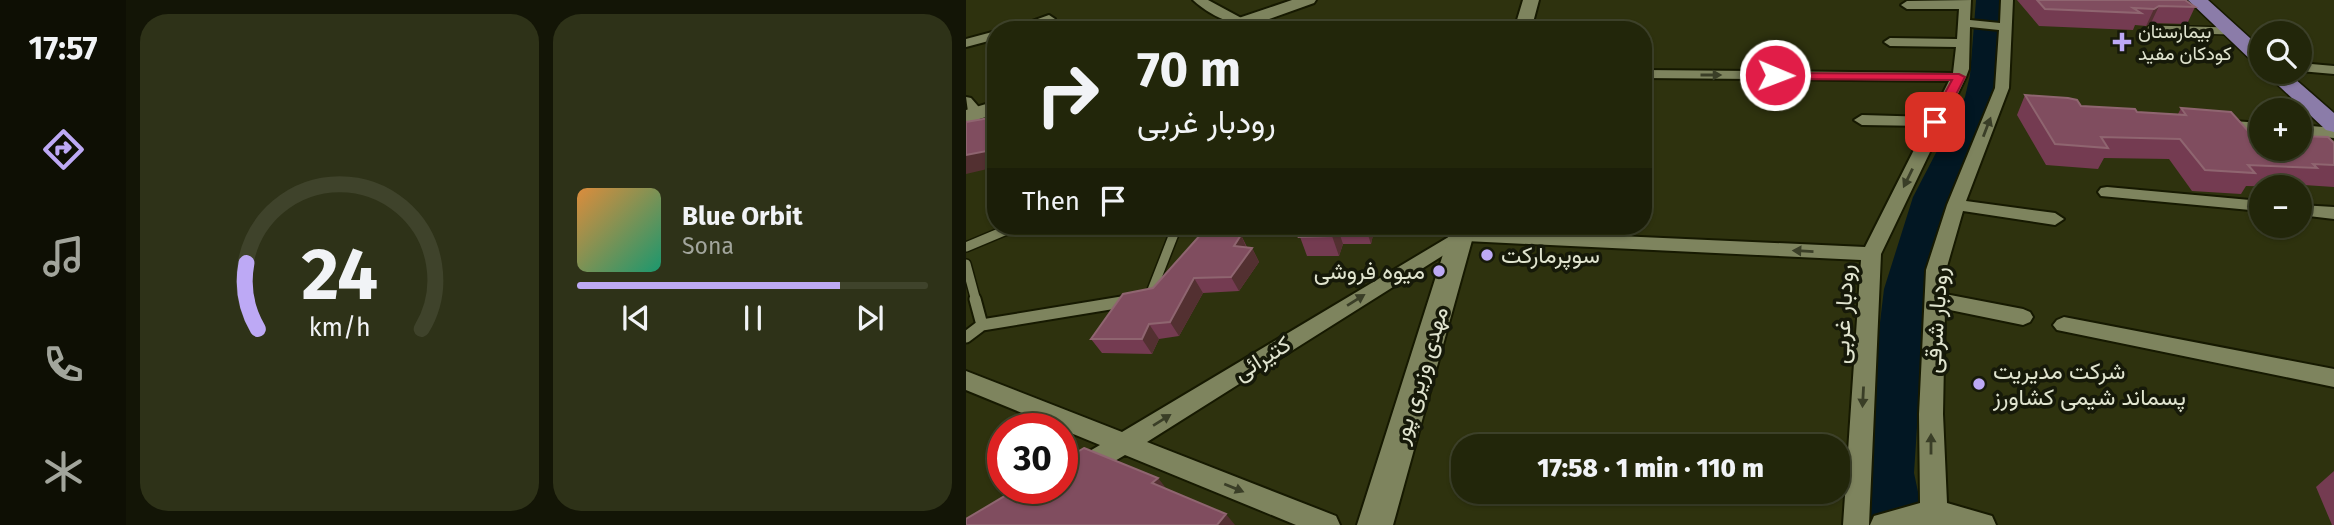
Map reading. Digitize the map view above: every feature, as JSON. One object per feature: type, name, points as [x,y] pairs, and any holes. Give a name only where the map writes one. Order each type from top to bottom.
[{"type":"main road","points":[[1247,21],[1308,0]]},
{"type":"main road","points":[[1525,21],[1531,0]]},
{"type":"main road","points":[[2197,0],[2249,48]]},
{"type":"main road","points":[[2218,0],[2249,28]]},
{"type":"main road","points":[[2312,82],[2334,102]]},
{"type":"main road","points":[[2288,84],[2334,125]]},
{"type":"main road","name":"مهدی وزیری پور","points":[[1375,525],[1462,235]]},
{"type":"street","points":[[1199,0],[1237,21]]},
{"type":"street","name":"رودبار شرقی","points":[[1933,519],[1933,299],[1936,270],[1956,205],[2003,88],[2007,0]]},
{"type":"street","points":[[1907,5],[2007,27]]},
{"type":"street","points":[[1890,42],[1964,18]]},
{"type":"street","name":"رودبار غربی","points":[[1856,525],[1871,254],[1959,77],[1962,69],[1964,18]]},
{"type":"street","points":[[1042,21],[1049,19]]},
{"type":"street","points":[[966,43],[987,37]]},
{"type":"street","points":[[2312,70],[2334,70]]},
{"type":"street","points":[[1652,74],[1959,77]]},
{"type":"street","points":[[1862,120],[1935,122]]},
{"type":"street","points":[[2206,124],[2249,127]]},
{"type":"street","points":[[2312,131],[2334,133]]},
{"type":"street","points":[[2107,192],[2249,205]]},
{"type":"street","points":[[1956,205],[2055,219]]},
{"type":"street","points":[[2312,211],[2334,213]]},
{"type":"street","name":"کتیرائی","points":[[1078,471],[1457,235]]},
{"type":"street","points":[[1534,235],[1871,254]]},
{"type":"street","points":[[1933,299],[2023,317]]},
{"type":"street","points":[[2064,325],[2334,378]]},
{"type":"street","points":[[966,380],[1327,525]]},
{"type":"street","points":[[1883,525],[1933,519],[1983,525]]},
{"type":"lane","points":[[2151,29],[2231,31]]},
{"type":"lane","points":[[966,247],[995,235]]},
{"type":"lane","points":[[966,337],[982,325],[1149,298],[1174,235]]},
{"type":"lane","points":[[966,264],[982,325]]},
{"type":"building","points":[[2037,0],[2185,0],[2195,7],[2133,8],[2141,13],[2045,9]]},
{"type":"building","points":[[2025,95],[2068,98],[2077,100],[2081,106],[2135,109],[2137,112],[2186,115],[2181,108],[2231,112],[2249,132],[2249,161],[2312,161],[2312,136],[2328,137],[2334,143],[2334,165],[2313,164],[2317,168],[2248,165],[2255,173],[2205,170],[2180,139],[2101,137],[2108,148],[2055,144]]},
{"type":"building","points":[[987,118],[987,151],[966,155],[966,122]]},
{"type":"building","points":[[1200,235],[1241,235],[1234,246],[1252,248],[1231,277],[1194,278],[1170,322],[1149,324],[1142,339],[1091,339],[1123,294],[1153,288]]},
{"type":"building","points":[[1300,235],[1332,235],[1332,236],[1299,237]]},
{"type":"building","points":[[1084,448],[1158,478],[1152,483],[1226,514],[1217,525],[966,525],[966,519],[991,504],[1078,504],[1078,452]]},
{"type":"waterway","points":[[1897,525],[1888,473],[1905,289],[1931,197],[1980,97],[1985,75],[1988,0]]},
{"type":"place","name":"بیمارستان کودکان مفید","points":[[2122,42]]},
{"type":"place","name":"سوپرمارکت","points":[[1487,255]]},
{"type":"place","name":"میوه فروشى","points":[[1439,271]]},
{"type":"place","name":"شرکت مدیریت پسماند شیمی کشاورز","points":[[1979,384]]},
{"type":"route","points":[[1775,75],[1959,77],[1935,122]]}]
